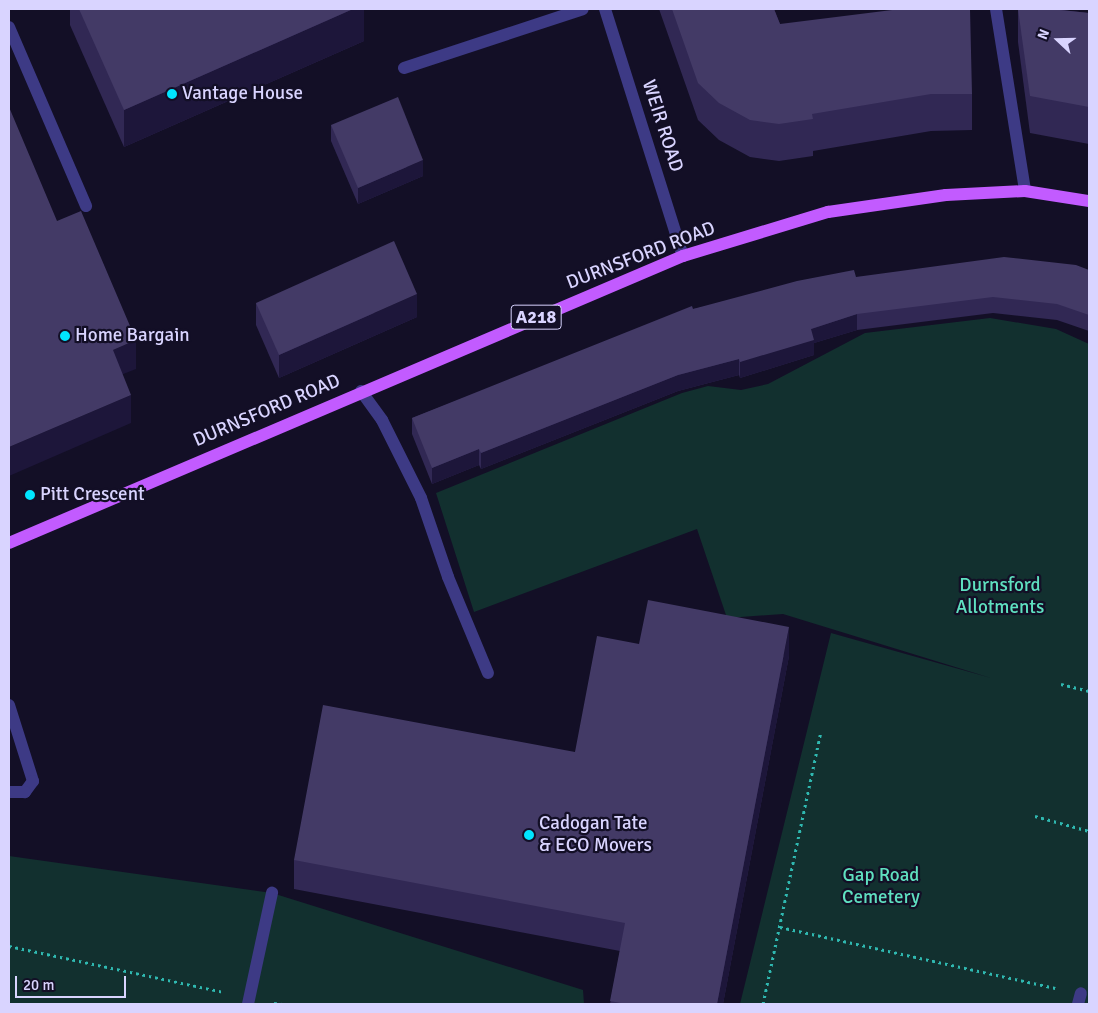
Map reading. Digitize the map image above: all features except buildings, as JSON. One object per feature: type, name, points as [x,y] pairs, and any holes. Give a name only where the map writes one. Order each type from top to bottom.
[{"type":"main road","name":"DURNSFORD ROAD","points":[[9,543],[682,256],[828,212],[946,195],[1025,192],[1089,201]]},
{"type":"lane","points":[[404,68],[583,9]]},
{"type":"lane","name":"WEIR ROAD","points":[[605,9],[682,256]]},
{"type":"lane","points":[[996,9],[1025,192]]},
{"type":"lane","points":[[9,27],[86,206]]},
{"type":"lane","points":[[362,391],[382,420],[421,498],[448,577],[488,673]]},
{"type":"lane","points":[[9,705],[33,781],[25,792],[9,792]]},
{"type":"lane","points":[[249,1001],[272,893]]},
{"type":"path","points":[[1061,684],[1089,691]]},
{"type":"path","points":[[763,1004],[821,731]]},
{"type":"path","points":[[1034,816],[1089,831]]},
{"type":"path","points":[[780,927],[1079,999]]},
{"type":"path","points":[[9,946],[249,1001],[282,1004]]},
{"type":"green space","points":[[990,318],[1056,329],[1089,344],[1089,1004],[740,1004],[831,633],[991,678],[783,614],[727,618],[697,529],[474,612],[436,493],[682,393],[708,386],[741,390],[768,384],[865,333]]},
{"type":"green space","points":[[9,856],[272,893],[583,990],[584,1004],[9,1004]]},
{"type":"place","name":"Vantage House","points":[[172,94]]},
{"type":"place","name":"Home Bargain","points":[[65,336]]},
{"type":"place","name":"Pitt Crescent","points":[[30,495]]},
{"type":"place","name":"Cadogan Tate & ECO Movers","points":[[529,835]]},
{"type":"park label","name":"Durnsford Allotments","points":[[1000,597]]},
{"type":"park label","name":"Gap Road Cemetery","points":[[881,887]]}]
